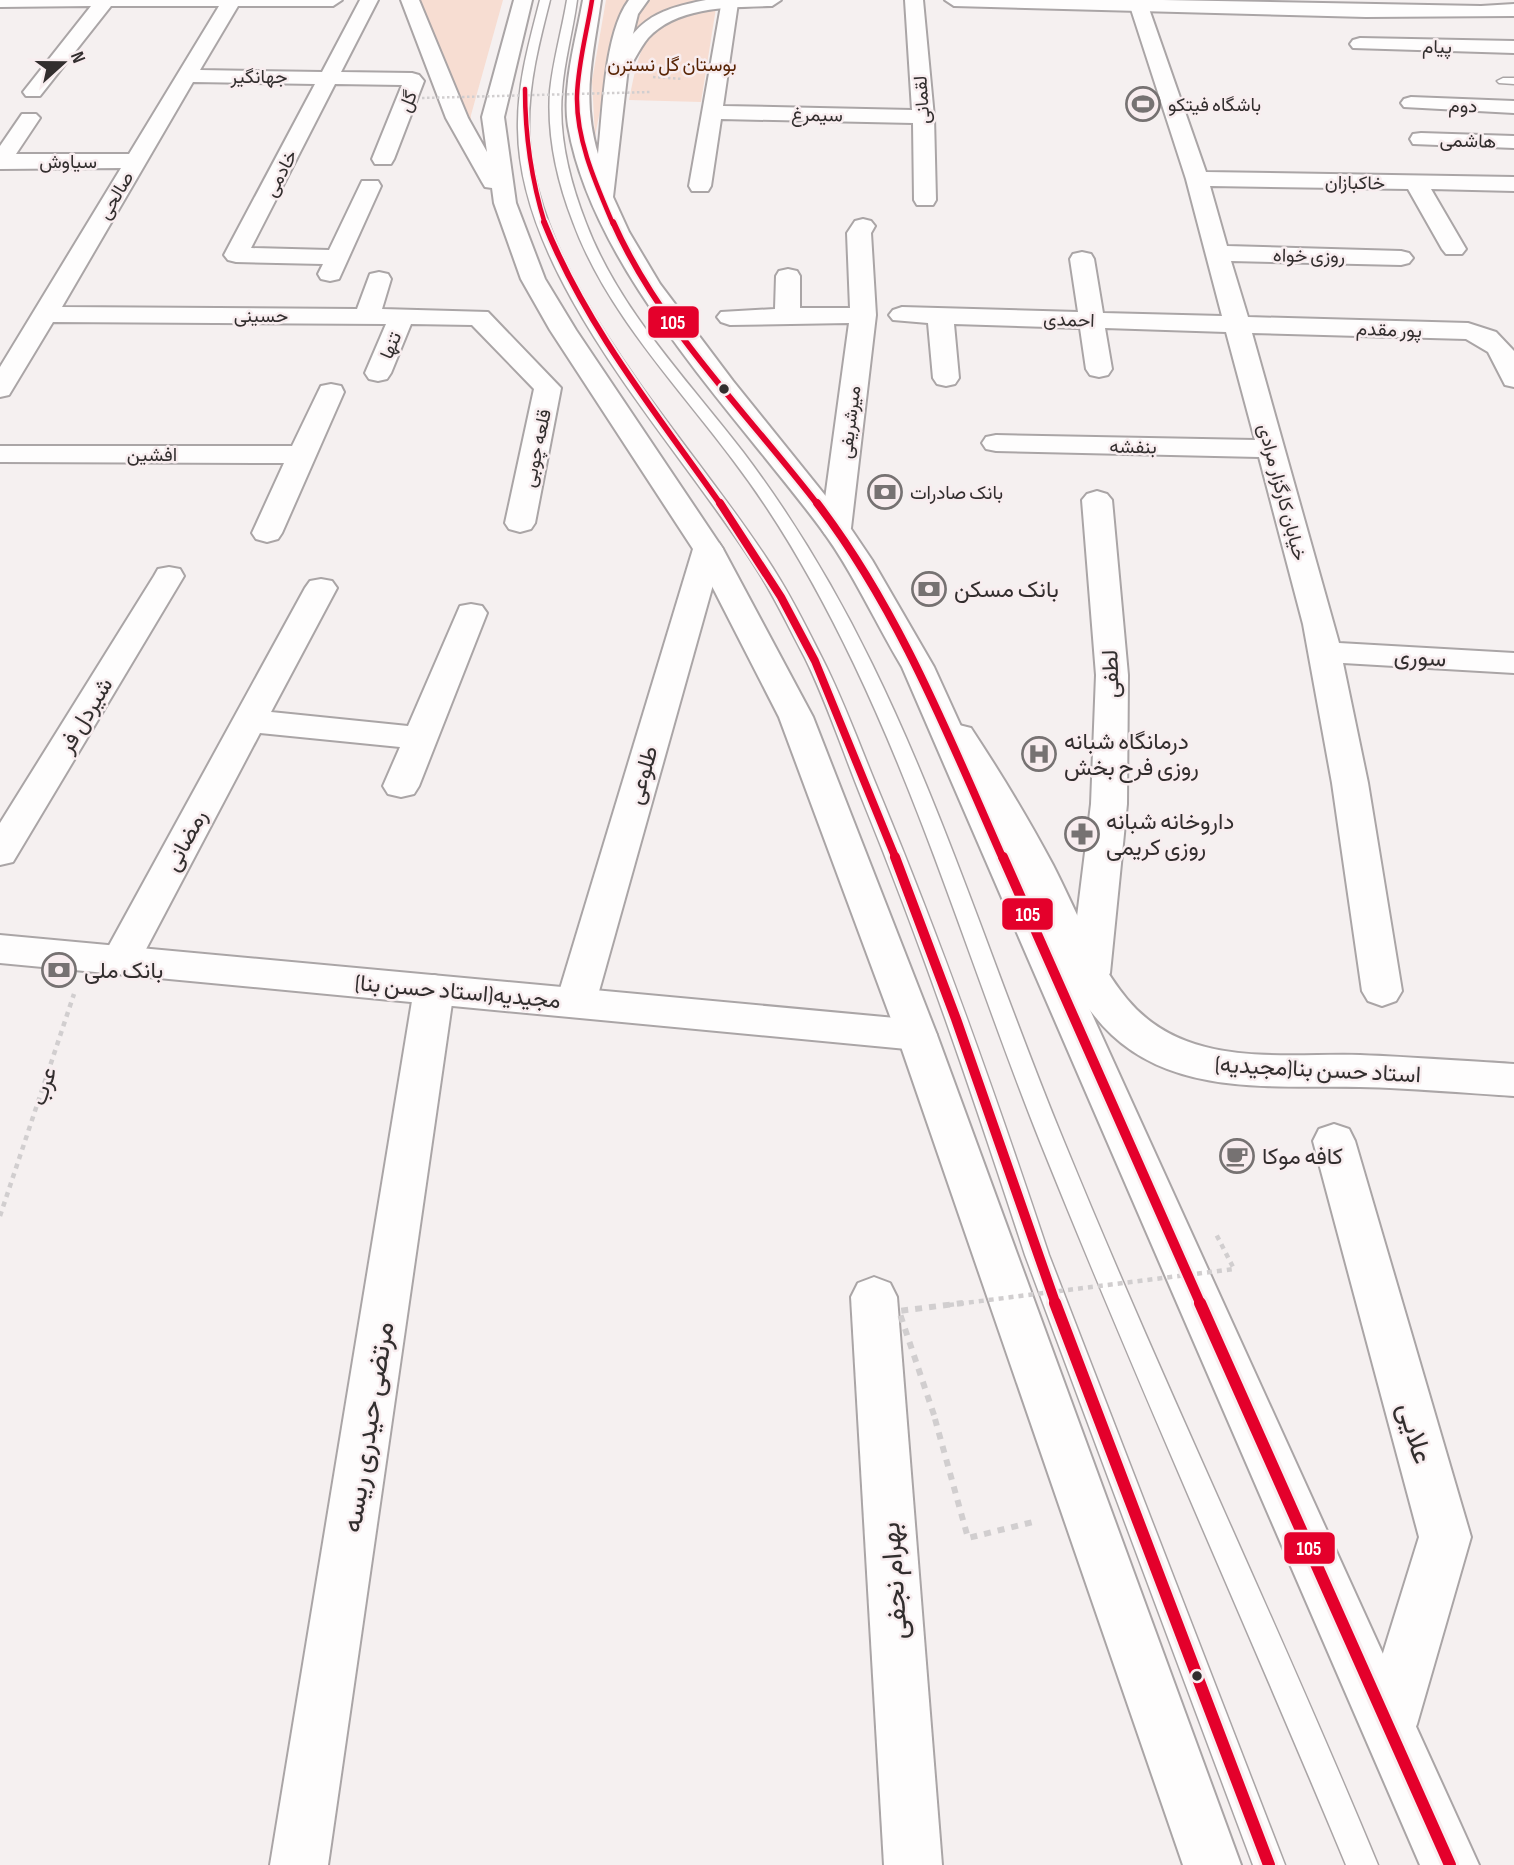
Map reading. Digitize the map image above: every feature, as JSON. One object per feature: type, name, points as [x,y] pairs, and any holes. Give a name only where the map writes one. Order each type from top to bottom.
[{"type":"main road","points":[[0,1],[333,0]]},
{"type":"main road","name":"خادمی","points":[[369,0],[236,255],[334,265],[370,186]]},
{"type":"main road","points":[[410,0],[457,118],[505,203],[533,279],[708,549],[796,717],[917,1035],[1212,1865]]},
{"type":"main road","points":[[505,203],[493,117],[523,0]]},
{"type":"main road","points":[[592,0],[578,101],[579,124],[603,203],[643,274],[673,319],[836,528],[918,667],[1390,1724],[1450,1865]]},
{"type":"main road","points":[[603,203],[625,23],[639,0]]},
{"type":"main road","points":[[618,71],[631,48],[657,21],[702,7],[772,0]]},
{"type":"main road","name":"لقمانی","points":[[914,0],[923,117],[925,200]]},
{"type":"main road","points":[[954,0],[1366,11],[1514,10]]},
{"type":"main road","points":[[1221,0],[1366,11]]},
{"type":"main road","points":[[1468,0],[1514,10]]},
{"type":"main road","points":[[1494,0],[1514,10]]},
{"type":"main road","points":[[33,92],[105,1]]},
{"type":"main road","name":"صالحی","points":[[0,388],[9,359],[44,314],[231,2]]},
{"type":"main road","points":[[699,186],[729,3]]},
{"type":"main road","name":"خیابان کارگزار مرادی","points":[[1138,3],[1218,253],[1325,652],[1350,783],[1382,991]]},
{"type":"main road","points":[[1514,10],[1508,21],[1514,29]]},
{"type":"main road","name":"پیام","points":[[1360,44],[1514,47]]},
{"type":"main road","name":"جهانگیر","points":[[186,76],[331,77]]},
{"type":"main road","name":"گل","points":[[331,77],[407,77],[414,81],[383,159]]},
{"type":"main road","name":"دوم","points":[[1411,103],[1514,107]]},
{"type":"main road","name":"سیمرغ","points":[[711,112],[923,117]]},
{"type":"main road","points":[[0,161],[29,118]]},
{"type":"main road","name":"هاشمی","points":[[1422,139],[1514,142]]},
{"type":"main road","name":"سیاوش","points":[[0,161],[136,161]]},
{"type":"main road","name":"خاکبازان","points":[[1196,179],[1514,184]]},
{"type":"main road","points":[[1416,183],[1454,249]]},
{"type":"main road","points":[[730,317],[863,315],[859,233],[863,226]]},
{"type":"main road","name":"روزی خواه","points":[[1218,253],[1401,258]]},
{"type":"main road","points":[[1082,259],[1094,320],[1099,369]]},
{"type":"main road","points":[[788,276],[788,315]]},
{"type":"main road","points":[[367,316],[379,279]]},
{"type":"main road","name":"حسینی","points":[[44,314],[479,317]]},
{"type":"main road","name":"میرشریفی","points":[[836,528],[863,315]]},
{"type":"main road","name":"احمدی","points":[[902,315],[1237,325]]},
{"type":"main road","points":[[940,315],[946,378]]},
{"type":"main road","name":"تنها","points":[[378,373],[401,316]]},
{"type":"main road","name":"قلعه چوبی","points":[[479,317],[548,388],[520,523]]},
{"type":"main road","name":"پور مقدم","points":[[1237,325],[1468,331],[1486,335],[1498,344],[1514,379]]},
{"type":"main road","points":[[267,533],[331,391]]},
{"type":"main road","name":"بنفشه","points":[[996,443],[1271,449]]},
{"type":"main road","name":"افشین","points":[[0,454],[304,455]]},
{"type":"main road","name":"لطفی","points":[[1090,973],[1110,804],[1112,675],[1097,499]]},
{"type":"main road","name":"طلوعی","points":[[576,1002],[708,549]]},
{"type":"main road","name":"شیردل فر","points":[[0,853],[169,576]]},
{"type":"main road","name":"رمضانی","points":[[104,958],[250,720],[321,588]]},
{"type":"main road","points":[[401,786],[471,613]]},
{"type":"main road","name":"سوری","points":[[1325,652],[1514,663]]},
{"type":"main road","name":"استاد حسن بنا(مجیدیه)","points":[[918,667],[1028,853],[1105,999],[1127,1025],[1160,1048],[1189,1060],[1260,1071],[1357,1071],[1514,1080]]},
{"type":"main road","points":[[250,720],[420,738]]},
{"type":"main road","name":"مجیدیه(استاد حسن بنا)","points":[[0,949],[917,1035]]},
{"type":"main road","name":"مرتضی حیدری ریسه","points":[[299,1865],[434,989]]},
{"type":"main road","name":"علایی","points":[[1334,1141],[1445,1537],[1390,1724]]},
{"type":"main road","name":"بهرام نجفی","points":[[874,1297],[913,1865]]},
{"type":"lane","points":[[545,0],[523,104],[527,166],[542,222],[598,333],[768,573],[820,672],[902,872],[1004,1155],[1037,1255],[1269,1865]]},
{"type":"lane","points":[[572,0],[556,87],[555,113],[561,164],[586,241],[604,279],[630,316],[745,465],[786,524],[863,665],[955,884],[1018,1058],[1063,1168],[1300,1715],[1362,1865]]},
{"type":"path","points":[[422,98],[651,92]]},
{"type":"path","name":"عرب","points":[[0,1216],[104,958]]},
{"type":"path","points":[[1086,1509],[968,1538],[934,1415],[899,1311],[1234,1269],[1215,1232]]},
{"type":"green space","points":[[420,0],[503,0],[471,115],[470,134]]},
{"type":"green space","points":[[606,0],[631,0],[617,23],[595,136],[592,81]]},
{"type":"green space","points":[[647,0],[715,0],[644,25],[633,35],[629,27]]},
{"type":"green space","name":"بوستان گل نسترن","points":[[716,8],[701,102],[629,100],[638,60],[651,34],[675,19]]},
{"type":"transit line","name":"105","points":[[592,0],[580,63],[577,110],[594,181],[618,235],[649,287],[684,337],[846,543],[918,667],[1450,1865]]},
{"type":"transit line","name":"105","points":[[525,89],[525,136],[532,181],[562,264],[606,342],[762,566],[799,628],[829,692],[935,961],[1037,1255],[1269,1865]]},
{"type":"place","name":"باشگاه فیتکو","points":[[1143,104]]},
{"type":"place","name":"بانک صادرات","points":[[885,492]]},
{"type":"place","name":"بانک مسکن","points":[[929,589]]},
{"type":"place","name":"درمانگاه شبانه روزی فرح بخش","points":[[1039,754]]},
{"type":"place","name":"داروخانه شبانه روزی کریمی","points":[[1082,834]]},
{"type":"place","name":"بانک ملی","points":[[59,970]]},
{"type":"place","name":"کافه موکا","points":[[1237,1156]]}]
